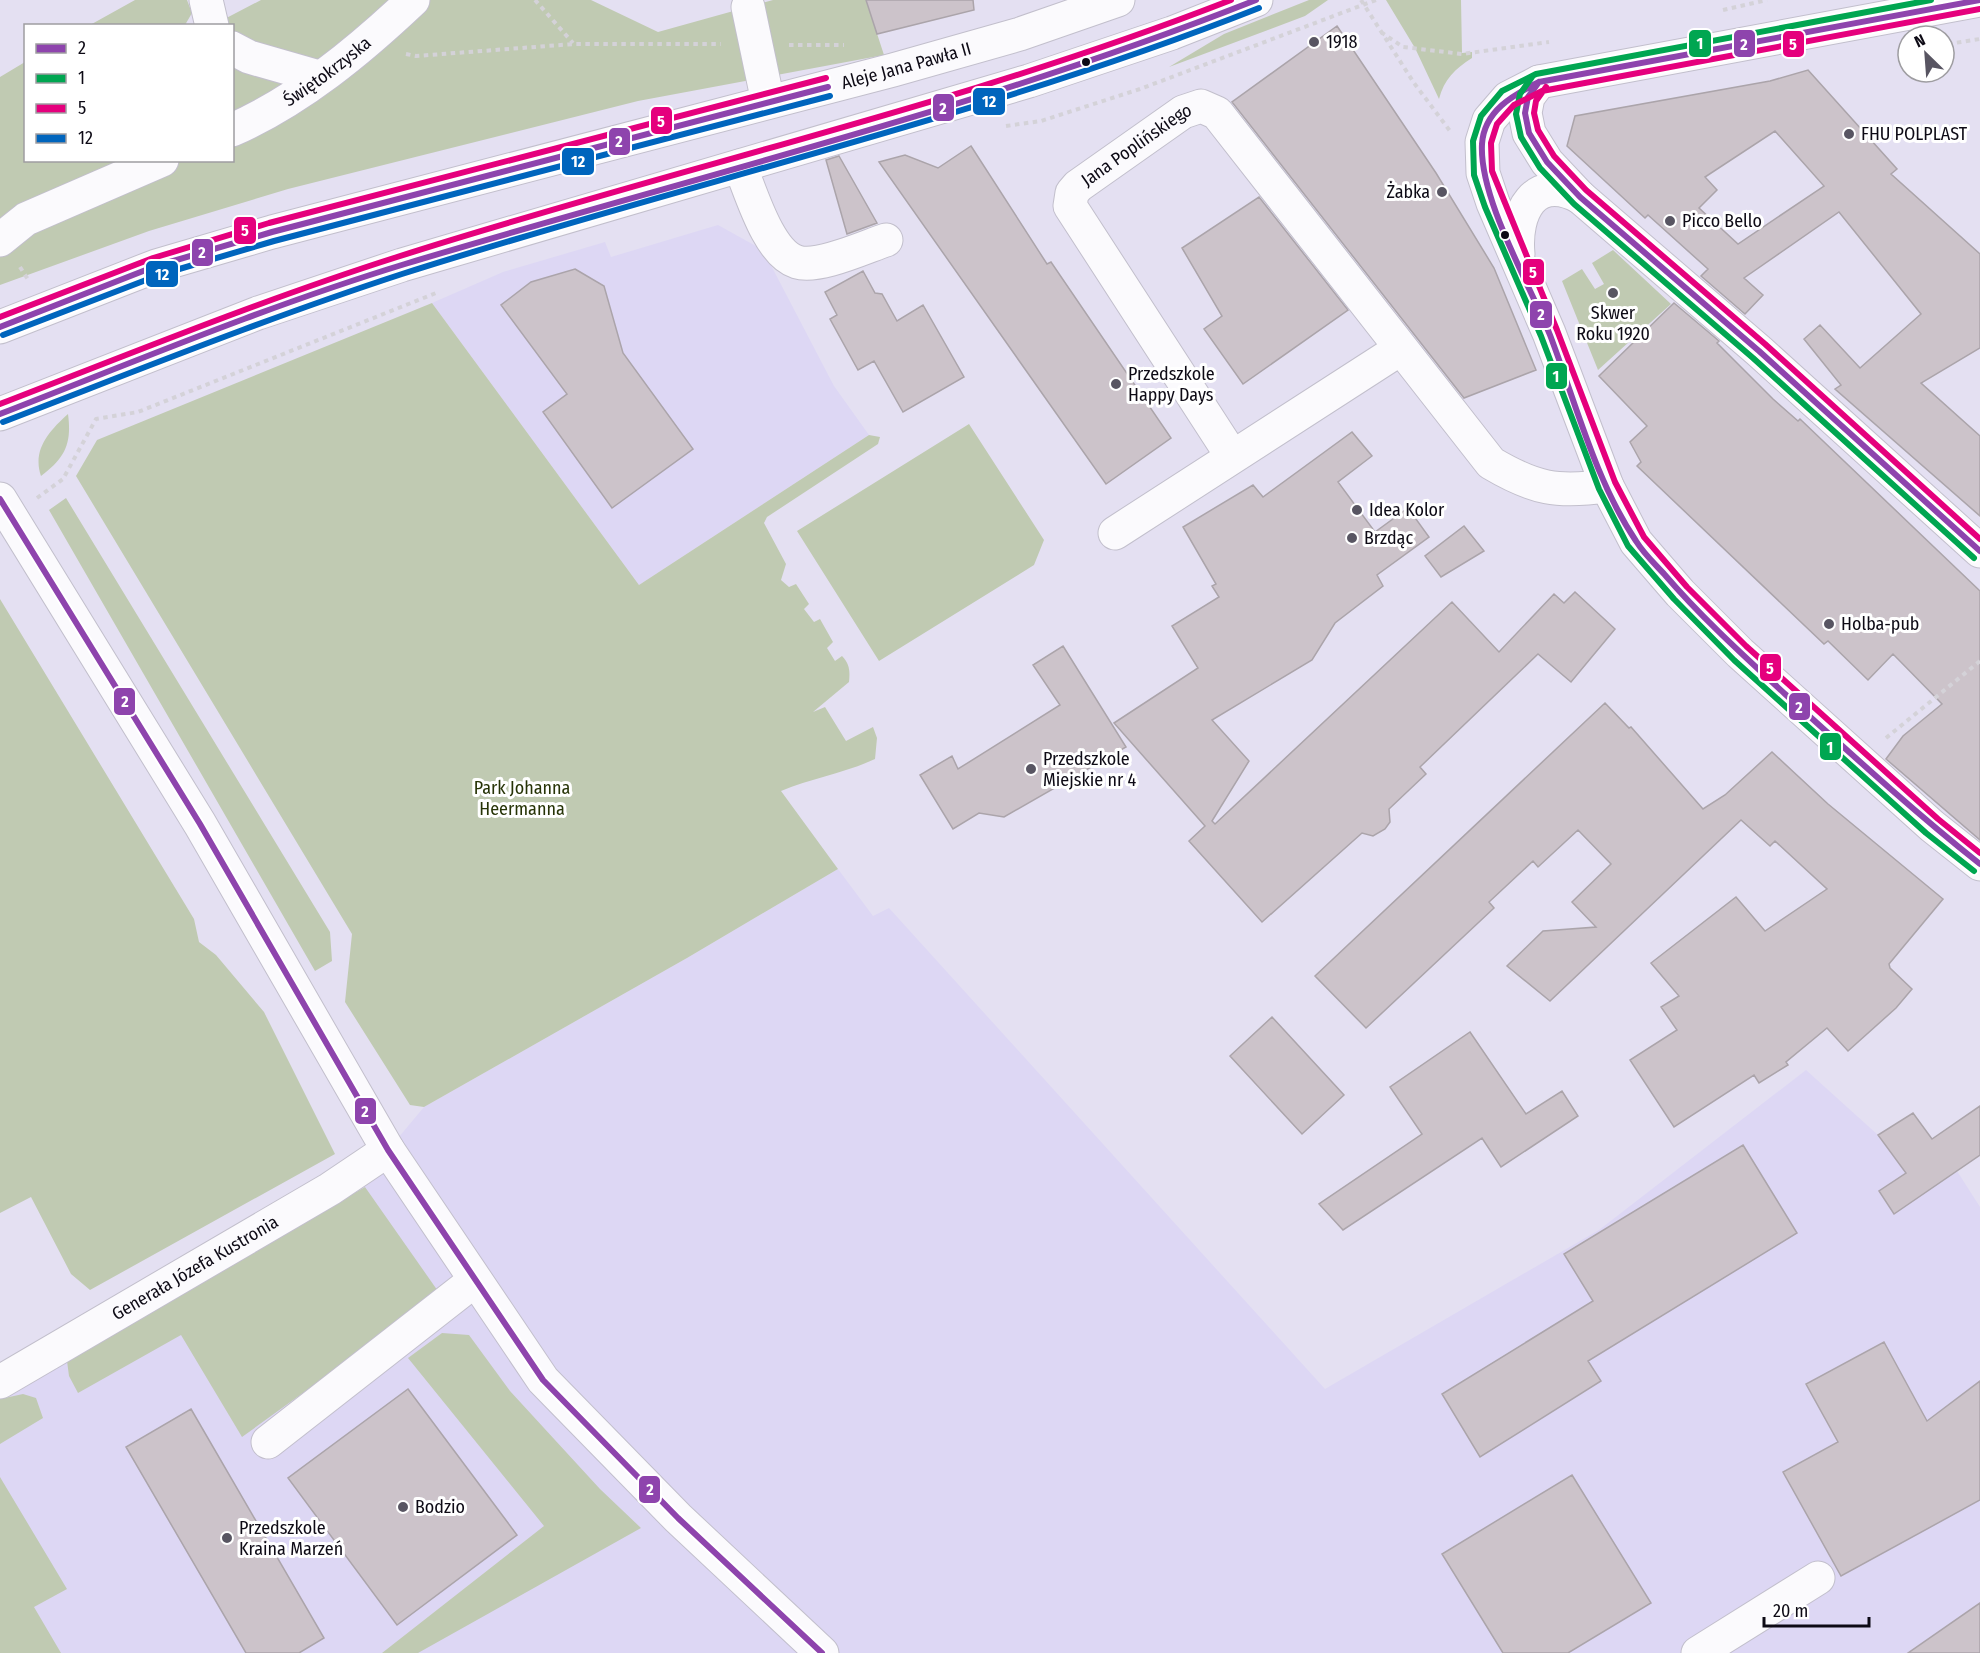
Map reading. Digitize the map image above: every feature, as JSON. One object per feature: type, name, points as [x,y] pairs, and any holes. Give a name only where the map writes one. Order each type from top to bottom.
[{"type":"street","points":[[206,0],[212,24]]},
{"type":"street","name":"Świętokrzyska","points":[[234,129],[257,119],[363,47],[413,0]]},
{"type":"street","name":"Aleje Jana Pawła II","points":[[0,327],[42,308],[156,266],[272,232],[1020,34],[1118,0]]},
{"type":"street","points":[[0,414],[78,382],[291,302],[402,265],[1029,81],[1172,33],[1256,0]]},
{"type":"street","points":[[1980,0],[1942,3],[1539,82],[1508,98],[1489,120],[1482,142],[1483,172],[1493,203],[1518,258],[1607,486],[1636,542],[1680,593],[1740,653],[1932,826],[1980,864]]},
{"type":"street","points":[[748,7],[768,102]]},
{"type":"street","points":[[234,49],[249,57],[319,77]]},
{"type":"street","points":[[1539,82],[1528,97],[1525,113],[1528,133],[1542,155],[1580,196],[1759,351],[1980,550]]},
{"type":"street","name":"Jana Poplińskiego","points":[[1232,456],[1071,206],[1072,192],[1078,186],[1183,112],[1201,106],[1217,113],[1491,463],[1520,480],[1547,489],[1607,486]]},
{"type":"street","points":[[0,240],[26,219],[157,162]]},
{"type":"street","points":[[740,166],[771,238],[782,253],[798,263],[825,261],[886,240]]},
{"type":"street","points":[[1518,258],[1518,232],[1522,212],[1533,196],[1556,189],[1568,190],[1580,196]]},
{"type":"street","points":[[1115,533],[1400,349]]},
{"type":"street","points":[[0,499],[200,824],[388,1150],[474,1281],[543,1380],[678,1518],[822,1653]]},
{"type":"street","name":"Generała Józefa Kustronia","points":[[0,1382],[330,1189],[388,1150]]},
{"type":"street","points":[[268,1442],[474,1281]]},
{"type":"street","points":[[1698,1653],[1818,1578]]},
{"type":"path","points":[[535,0],[574,44]]},
{"type":"path","points":[[1361,0],[1414,83],[1483,172]]},
{"type":"path","points":[[1000,127],[1041,121],[1129,92],[1376,0]]},
{"type":"path","points":[[1956,42],[1980,39]]},
{"type":"path","points":[[363,47],[416,56],[574,44],[847,45]]},
{"type":"path","points":[[40,496],[63,479],[96,419],[138,412],[445,290]]},
{"type":"path","points":[[1861,761],[1903,721],[1980,661]]},
{"type":"shaded area","points":[[718,225],[763,250],[834,386],[869,435],[639,585],[432,303],[503,272],[605,242],[611,257]]},
{"type":"shaded area","points":[[838,869],[873,916],[889,908],[1325,1389],[1599,1230],[1806,1070],[1878,1135],[1922,1195],[1957,1171],[1980,1207],[1980,1653],[0,1653],[0,1382],[388,1150],[424,1107],[687,958]]},
{"type":"green space","points":[[135,0],[187,0],[192,13],[186,24],[92,24]]},
{"type":"green space","points":[[261,0],[591,0],[658,32],[773,0],[866,0],[884,55],[638,101],[288,189],[149,231],[0,285],[0,77],[24,63],[24,162],[234,162],[234,24],[215,24]]},
{"type":"green space","points":[[1309,0],[1328,0],[1305,16],[1169,67],[1224,34]]},
{"type":"green space","points":[[1386,0],[1461,0],[1462,53],[1472,52],[1472,58],[1451,75],[1439,99],[1415,48]]},
{"type":"green space","name":"Skwer Roku 1920","points":[[1613,250],[1671,304],[1598,370],[1562,281],[1582,269],[1595,289],[1604,284],[1592,263]]},
{"type":"green space","name":"Park Johanna Heermanna","points":[[432,303],[639,585],[869,435],[880,437],[878,444],[767,517],[764,523],[786,564],[781,580],[789,587],[796,584],[809,604],[804,609],[814,622],[820,619],[833,642],[827,648],[835,661],[842,656],[849,668],[849,682],[813,712],[825,707],[846,741],[873,727],[877,738],[875,759],[781,791],[838,869],[687,958],[424,1107],[410,1105],[345,1002],[352,934],[76,476],[97,440]]},
{"type":"green space","points":[[68,414],[69,434],[65,450],[56,463],[41,476],[39,458],[44,442],[54,427]]},
{"type":"green space","points":[[969,424],[1044,540],[1034,565],[879,661],[797,531]]},
{"type":"green space","points":[[66,498],[330,932],[332,961],[315,971],[49,510]]},
{"type":"green space","points":[[0,599],[194,919],[199,942],[216,955],[264,1012],[335,1154],[90,1290],[71,1274],[31,1197],[0,1213]]},
{"type":"green space","points":[[365,1187],[440,1294],[242,1437],[181,1335],[78,1393],[69,1376],[67,1361],[88,1344]]},
{"type":"green space","points":[[442,1333],[469,1335],[510,1391],[600,1489],[641,1528],[418,1653],[382,1653],[544,1526],[408,1358]]},
{"type":"green space","points":[[23,1394],[36,1398],[43,1418],[0,1444],[0,1399]]},
{"type":"green space","points":[[0,1477],[67,1589],[34,1607],[61,1653],[0,1653]]},
{"type":"building","points":[[866,0],[973,0],[974,10],[877,34]]},
{"type":"building","points":[[1337,26],[1436,173],[1494,268],[1536,370],[1464,398],[1232,102]]},
{"type":"building","points":[[1808,70],[1897,169],[1891,174],[1980,254],[1980,348],[1921,383],[1980,436],[1980,516],[1835,389],[1841,385],[1804,339],[1820,325],[1860,368],[1921,314],[1839,212],[1744,278],[1763,295],[1745,314],[1701,276],[1708,269],[1648,215],[1645,218],[1567,146],[1575,116],[1770,81]],"holes":[[[1775,131],[1824,186],[1738,244],[1699,208],[1717,190],[1705,177]]]},
{"type":"building","points":[[971,146],[1047,264],[1051,262],[1171,438],[1106,484],[879,162],[905,155],[938,168]]},
{"type":"building","points":[[839,156],[877,223],[847,234],[826,160]]},
{"type":"building","points":[[1259,197],[1348,310],[1243,384],[1204,329],[1222,316],[1182,248]]},
{"type":"building","points":[[575,269],[604,286],[623,353],[693,449],[612,508],[543,412],[567,394],[501,305],[531,282]]},
{"type":"building","points":[[863,271],[875,293],[882,294],[897,321],[923,305],[964,377],[903,412],[874,361],[858,370],[830,319],[837,315],[825,292]]},
{"type":"building","points":[[1674,303],[1719,341],[1717,343],[1773,399],[1798,421],[1800,419],[1980,591],[1980,840],[1886,759],[1903,736],[1942,704],[1893,654],[1868,680],[1828,641],[1824,644],[1637,466],[1641,462],[1630,442],[1647,426],[1599,376]]},
{"type":"building","points":[[1352,432],[1372,456],[1338,482],[1375,532],[1408,508],[1429,537],[1377,575],[1383,586],[1335,623],[1312,660],[1212,720],[1249,761],[1212,821],[1215,824],[1452,602],[1499,652],[1554,594],[1564,603],[1575,592],[1615,629],[1571,682],[1538,654],[1420,767],[1426,774],[1389,809],[1390,822],[1385,829],[1373,836],[1362,833],[1262,922],[1189,841],[1205,826],[1114,723],[1198,668],[1172,626],[1219,597],[1212,586],[1216,584],[1183,527],[1253,485],[1263,497]]},
{"type":"building","points":[[1464,526],[1484,551],[1441,577],[1425,556]]},
{"type":"building","points":[[1063,646],[1126,747],[1004,817],[979,813],[953,829],[920,775],[952,756],[958,769],[1060,705],[1033,665]]},
{"type":"building","points":[[1605,703],[1629,728],[1631,727],[1703,809],[1725,795],[1772,752],[1828,804],[1943,899],[1889,964],[1890,968],[1912,989],[1896,1008],[1848,1051],[1827,1028],[1786,1062],[1788,1065],[1759,1083],[1754,1075],[1674,1127],[1630,1060],[1677,1030],[1661,1007],[1679,996],[1651,963],[1736,897],[1765,931],[1827,889],[1775,841],[1770,846],[1741,820],[1550,1001],[1507,966],[1543,931],[1596,927],[1572,902],[1611,864],[1578,830],[1538,867],[1533,861],[1489,902],[1494,908],[1366,1028],[1315,976]]},
{"type":"building","points":[[1272,1017],[1344,1095],[1302,1134],[1230,1056]]},
{"type":"building","points":[[1470,1032],[1526,1114],[1562,1091],[1578,1116],[1501,1167],[1482,1138],[1343,1230],[1319,1204],[1422,1134],[1390,1087]]},
{"type":"building","points":[[1980,1106],[1980,1155],[1894,1214],[1879,1191],[1906,1173],[1878,1135],[1913,1113],[1932,1139]]},
{"type":"building","points":[[1743,1145],[1797,1233],[1588,1361],[1601,1381],[1480,1457],[1442,1394],[1593,1301],[1564,1254]]},
{"type":"building","points":[[1884,1342],[1927,1421],[1980,1381],[1980,1500],[1841,1576],[1783,1472],[1838,1442],[1806,1384]]},
{"type":"building","name":"Bodzio","points":[[408,1389],[517,1535],[397,1625],[288,1478]]},
{"type":"building","points":[[191,1409],[324,1638],[299,1653],[246,1653],[126,1447]]},
{"type":"building","points":[[1572,1475],[1651,1603],[1568,1653],[1503,1653],[1442,1554]]},
{"type":"building","points":[[1980,1603],[1980,1653],[1908,1653]]},
{"type":"transit line","name":"5","points":[[0,404],[247,309],[397,257],[1025,72],[1129,38],[1231,0]]},
{"type":"transit line","name":"2","points":[[0,414],[201,335],[353,280],[940,109],[1152,39],[1256,0]]},
{"type":"transit line","name":"1","points":[[1931,0],[1536,74],[1502,91],[1481,116],[1473,141],[1474,175],[1485,207],[1541,336],[1599,489],[1628,546],[1674,599],[1734,660],[1926,833],[1974,871]]},
{"type":"transit line","name":"2","points":[[1980,0],[1539,82],[1510,99],[1494,113],[1484,132],[1482,144],[1483,166],[1488,189],[1507,240],[1550,335],[1587,441],[1609,493],[1639,546],[1694,606],[1754,665],[1881,780],[1980,864]]},
{"type":"transit line","name":"12","points":[[3,422],[251,327],[402,274],[940,117],[1154,47],[1259,8]]},
{"type":"transit line","name":"5","points":[[1980,9],[1542,91],[1514,105],[1497,124],[1491,143],[1492,171],[1557,330],[1615,482],[1644,537],[1687,587],[1746,646],[1938,819],[1980,853]]},
{"type":"transit line","name":"1","points":[[1532,77],[1520,94],[1516,114],[1521,137],[1540,168],[1574,204],[1753,358],[1974,558]]},
{"type":"transit line","name":"5","points":[[0,317],[153,258],[269,223],[826,78]]},
{"type":"transit line","name":"2","points":[[1539,82],[1528,97],[1525,113],[1529,133],[1547,162],[1580,197],[1759,351],[1980,551]]},
{"type":"transit line","name":"2","points":[[0,327],[156,266],[272,232],[828,87]]},
{"type":"transit line","name":"5","points":[[1546,87],[1536,101],[1534,113],[1538,130],[1554,156],[1586,190],[1765,344],[1980,539]]},
{"type":"transit line","name":"12","points":[[3,335],[159,275],[274,241],[830,96]]},
{"type":"transit line","name":"2","points":[[0,499],[200,824],[388,1150],[543,1380],[678,1518],[822,1653]]},
{"type":"place","name":"1918","points":[[1314,42]]},
{"type":"place","name":"FHU POLPLAST","points":[[1849,134]]},
{"type":"place","name":"Żabka","points":[[1442,192]]},
{"type":"place","name":"Picco Bello","points":[[1670,221]]},
{"type":"place","name":"Skwer Roku 1920","points":[[1613,293]]},
{"type":"place","name":"Przedszkole Happy Days","points":[[1116,384]]},
{"type":"place","name":"Idea Kolor","points":[[1357,510]]},
{"type":"place","name":"Brzdąc","points":[[1352,538]]},
{"type":"place","name":"Holba-pub","points":[[1829,624]]},
{"type":"place","name":"Przedszkole Miejskie nr 4","points":[[1031,769]]},
{"type":"place","name":"Bodzio","points":[[403,1507]]},
{"type":"place","name":"Przedszkole Kraina Marzeń","points":[[227,1538]]}]
